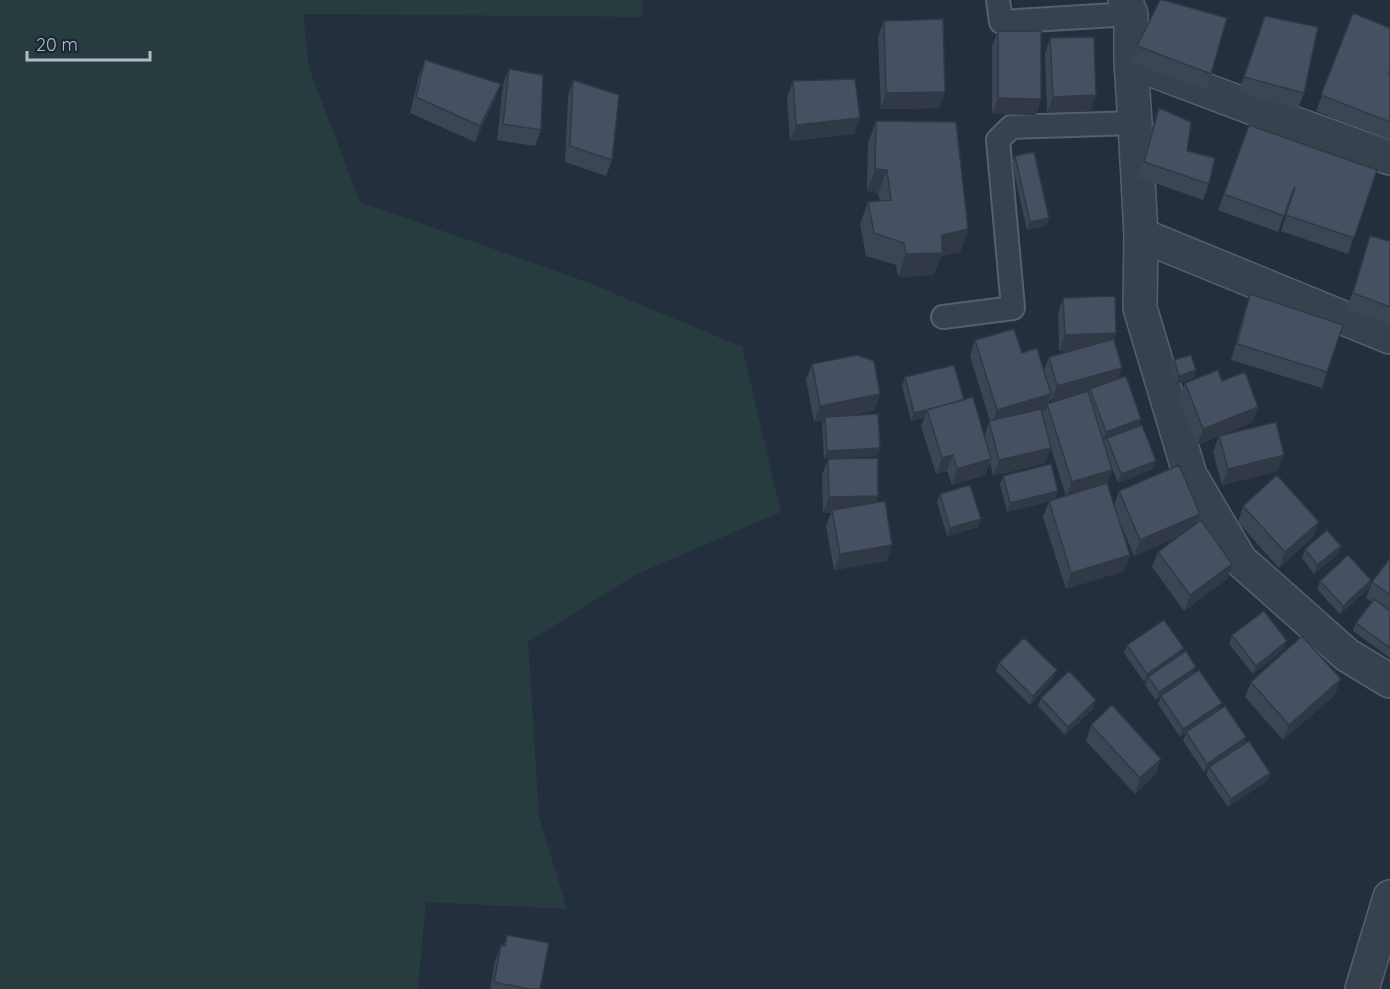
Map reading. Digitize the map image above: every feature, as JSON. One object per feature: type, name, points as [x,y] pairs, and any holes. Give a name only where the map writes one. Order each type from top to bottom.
[{"type":"street","points":[[1128,7],[1141,235],[1140,308],[1190,475],[1240,560],[1347,655],[1390,681]]},
{"type":"street","points":[[1131,62],[1390,158]]},
{"type":"street","points":[[1141,235],[1390,337]]},
{"type":"street","points":[[1362,989],[1390,897]]},
{"type":"lane","points":[[998,0],[1001,22],[1128,7]]},
{"type":"lane","points":[[943,317],[1013,308],[998,140],[1011,127],[1135,123]]},
{"type":"green space","points":[[0,0],[642,0],[643,17],[303,14],[309,68],[360,202],[587,282],[742,347],[781,512],[635,575],[528,642],[539,817],[567,909],[426,902],[418,989],[0,989]]},
{"type":"building","points":[[1160,0],[1227,18],[1211,74],[1137,46]]},
{"type":"building","points":[[1353,13],[1390,28],[1390,122],[1321,95]]},
{"type":"building","points":[[1265,16],[1318,27],[1304,93],[1244,77]]},
{"type":"building","points":[[943,19],[945,92],[886,93],[884,21]]},
{"type":"building","points":[[998,31],[1041,31],[1041,99],[998,98]]},
{"type":"building","points":[[1094,37],[1096,95],[1053,97],[1050,38]]},
{"type":"building","points":[[425,60],[501,84],[480,126],[416,97]]},
{"type":"building","points":[[509,69],[543,75],[541,130],[503,124]]},
{"type":"building","points":[[855,79],[860,118],[796,125],[793,81]]},
{"type":"building","points":[[573,80],[619,95],[612,160],[570,146]]},
{"type":"building","points":[[1159,108],[1191,122],[1187,151],[1215,158],[1209,184],[1144,162]]},
{"type":"building","points":[[876,121],[956,122],[968,229],[942,235],[942,253],[906,254],[904,243],[874,233],[868,202],[891,200],[887,170],[875,169]]},
{"type":"building","points":[[1249,125],[1377,170],[1354,238],[1286,215],[1295,188],[1284,216],[1224,194]]},
{"type":"building","points":[[1034,152],[1049,218],[1030,222],[1015,156]]},
{"type":"building","points":[[1370,236],[1390,241],[1390,307],[1353,293]]},
{"type":"building","points":[[1250,294],[1343,325],[1327,372],[1237,344]]},
{"type":"building","points":[[1115,296],[1116,333],[1065,335],[1063,298]]},
{"type":"building","points":[[1014,329],[1022,353],[1037,348],[1051,394],[997,410],[975,340]]},
{"type":"building","points":[[1114,339],[1122,368],[1057,386],[1049,357]]},
{"type":"building","points":[[857,355],[874,361],[880,394],[820,406],[812,364]]},
{"type":"building","points":[[1191,355],[1196,370],[1179,376],[1174,360]]},
{"type":"building","points":[[954,365],[964,400],[914,413],[905,377]]},
{"type":"building","points":[[1218,370],[1222,381],[1245,372],[1258,407],[1203,429],[1185,383]]},
{"type":"building","points":[[1126,376],[1141,419],[1106,432],[1090,389]]},
{"type":"building","points":[[1088,391],[1112,470],[1072,482],[1047,404]]},
{"type":"building","points":[[973,397],[991,459],[957,469],[953,455],[942,458],[927,410]]},
{"type":"building","points":[[1041,409],[1051,448],[999,460],[989,421]]},
{"type":"building","points":[[878,414],[880,448],[827,451],[825,417]]},
{"type":"building","points":[[1276,422],[1284,455],[1228,469],[1219,436]]},
{"type":"building","points":[[1142,425],[1156,461],[1121,474],[1107,438]]},
{"type":"building","points":[[878,458],[878,496],[829,497],[828,459]]},
{"type":"building","points":[[1051,464],[1058,491],[1010,503],[1003,476]]},
{"type":"building","points":[[1179,465],[1200,514],[1140,540],[1119,491]]},
{"type":"building","points":[[1277,475],[1319,522],[1285,552],[1243,506]]},
{"type":"building","points":[[1107,483],[1130,555],[1071,573],[1049,501]]},
{"type":"building","points":[[970,485],[981,519],[950,528],[940,494]]},
{"type":"building","points":[[885,501],[892,545],[840,554],[832,510]]},
{"type":"building","points":[[1201,520],[1232,564],[1190,595],[1158,552]]},
{"type":"building","points":[[1327,530],[1341,546],[1317,565],[1305,549]]},
{"type":"building","points":[[1348,555],[1371,580],[1343,606],[1320,581]]},
{"type":"building","points":[[1390,558],[1390,595],[1372,582]]},
{"type":"building","points":[[1374,599],[1390,611],[1390,648],[1356,623]]},
{"type":"building","points":[[1264,611],[1287,641],[1256,666],[1232,635]]},
{"type":"building","points":[[1164,620],[1184,648],[1147,674],[1127,645]]},
{"type":"building","points":[[1302,636],[1341,679],[1289,725],[1251,682]]},
{"type":"building","points":[[1024,638],[1057,670],[1033,696],[999,663]]},
{"type":"building","points":[[1186,651],[1196,667],[1159,692],[1148,677]]},
{"type":"building","points":[[1199,670],[1222,703],[1183,729],[1161,696]]},
{"type":"building","points":[[1069,671],[1096,700],[1068,727],[1041,698]]},
{"type":"building","points":[[1112,705],[1161,759],[1140,778],[1091,725]]},
{"type":"building","points":[[1225,706],[1246,737],[1207,764],[1186,732]]},
{"type":"building","points":[[1249,741],[1270,773],[1231,799],[1209,767]]},
{"type":"building","points":[[507,935],[549,943],[540,989],[494,982],[501,945],[505,946]]}]
